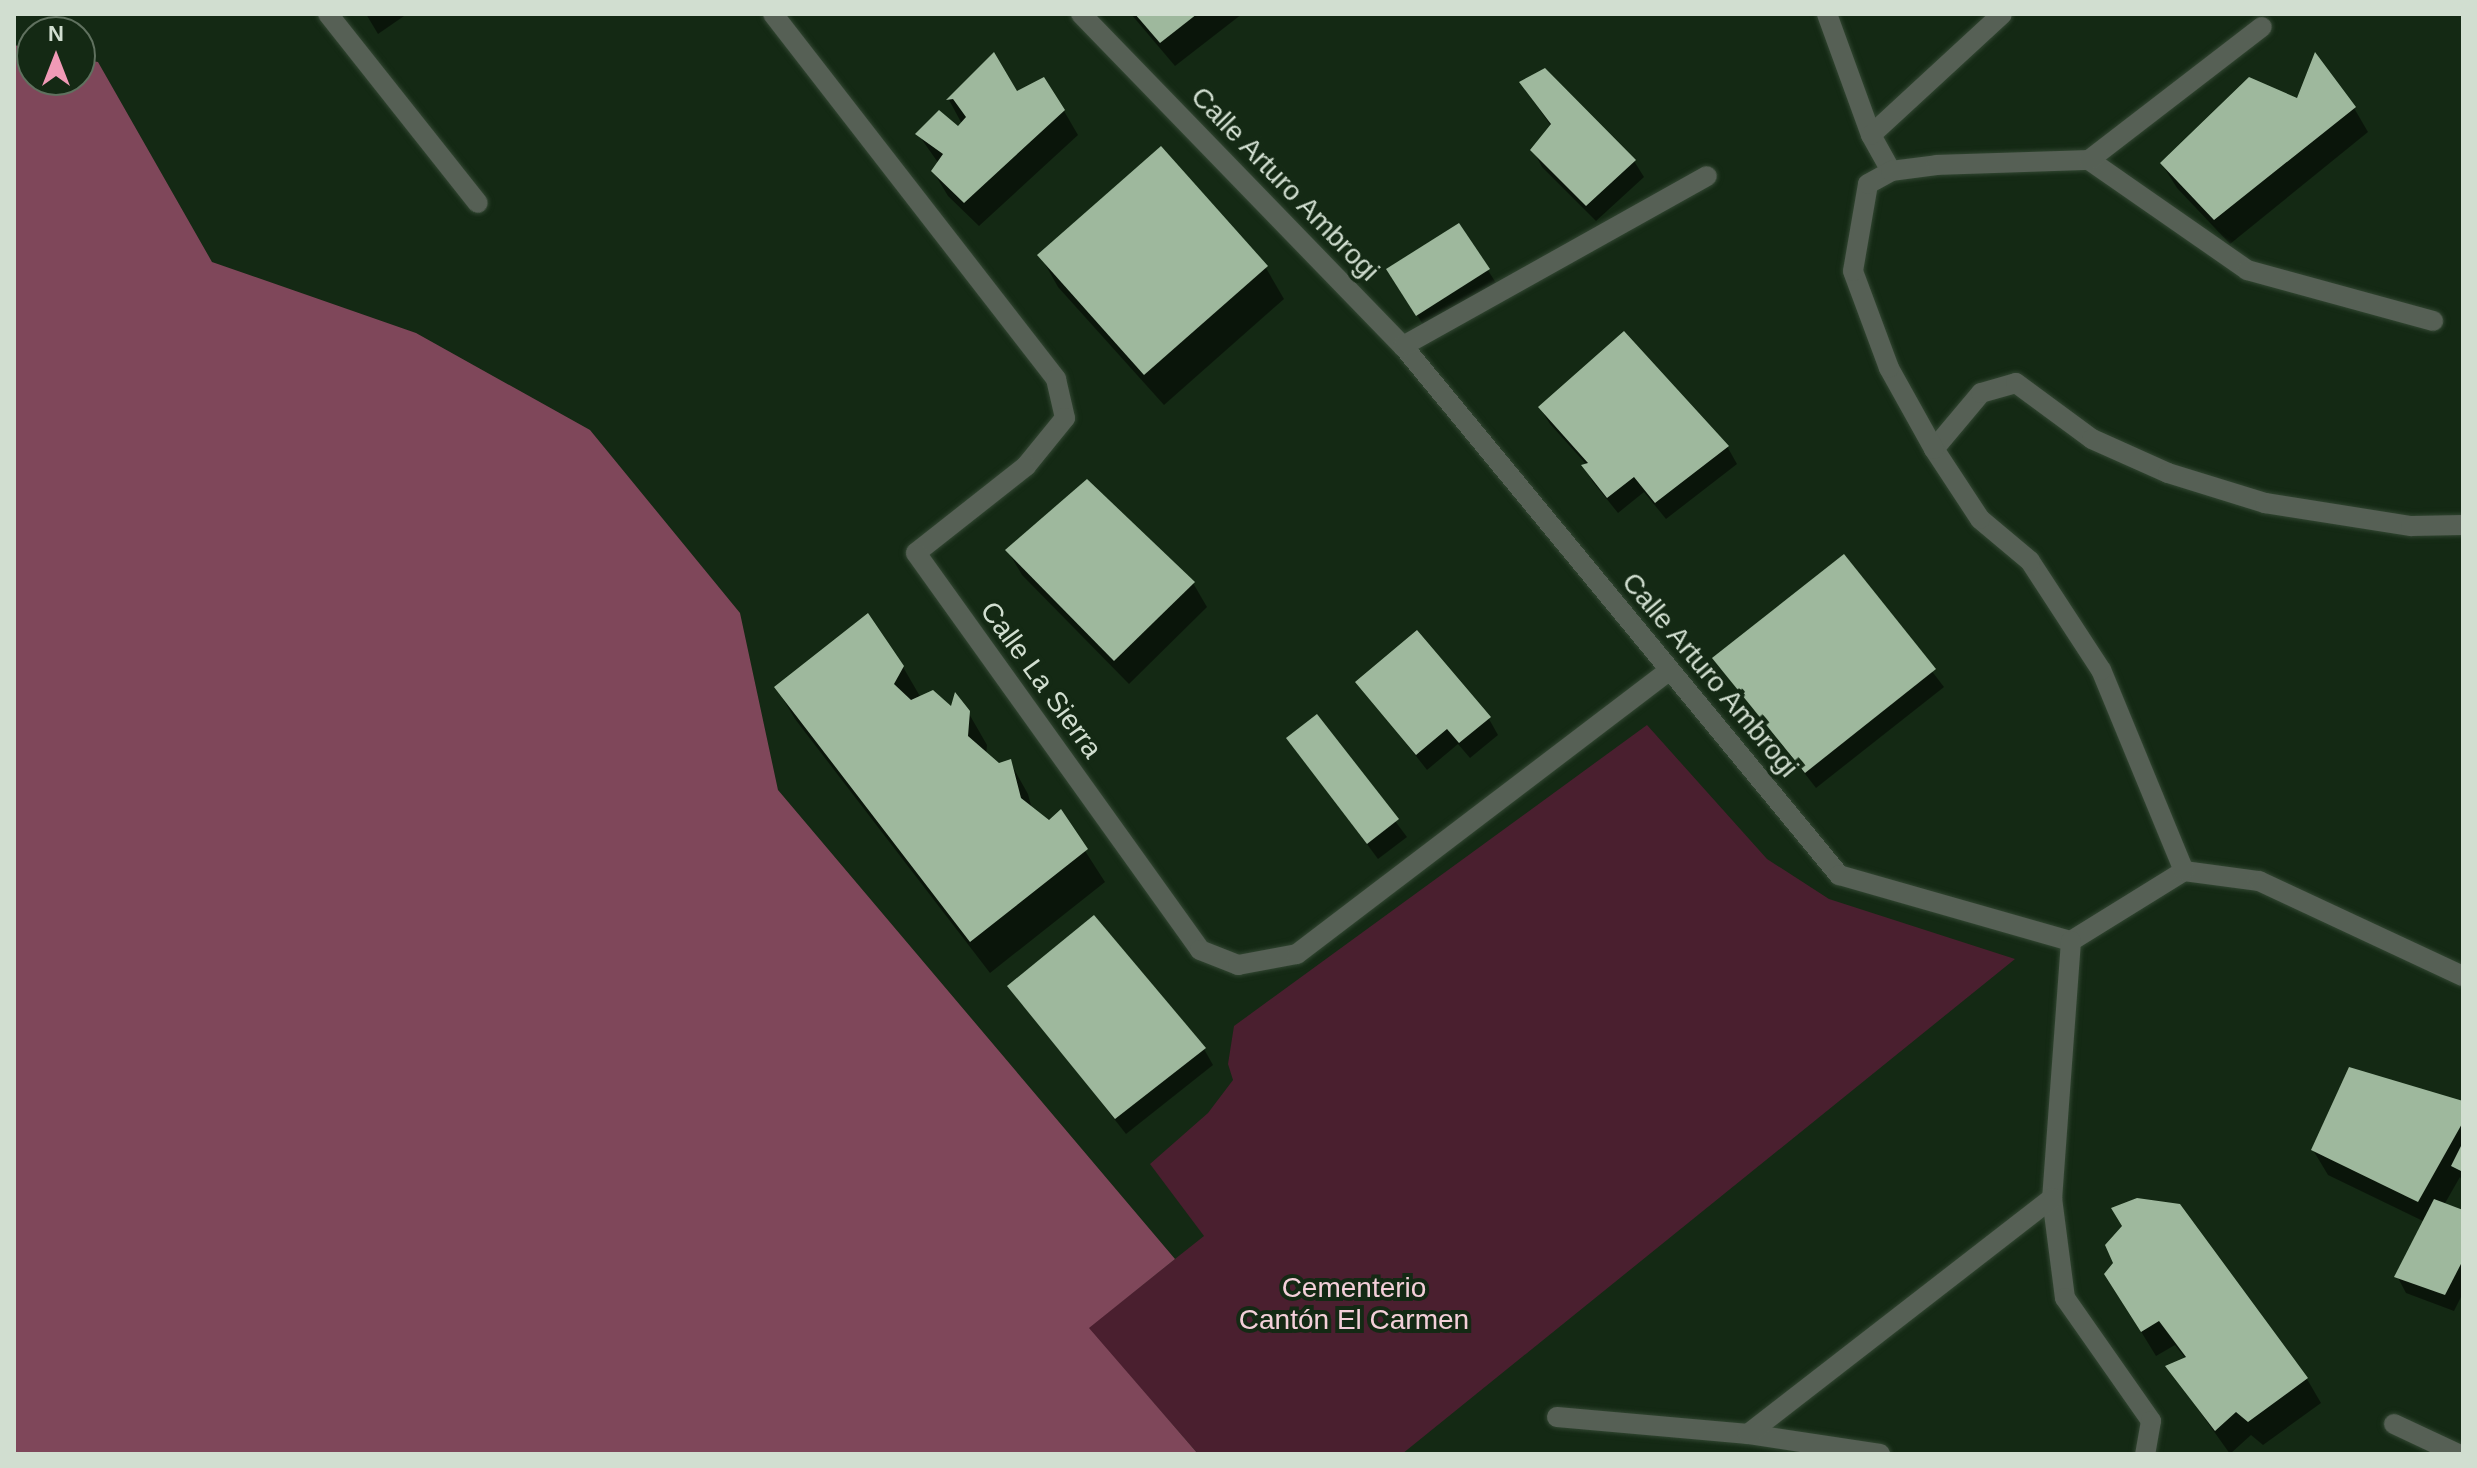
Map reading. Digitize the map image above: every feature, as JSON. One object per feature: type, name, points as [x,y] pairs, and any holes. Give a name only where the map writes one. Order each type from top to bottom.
[{"type":"street","points":[[328,14],[478,203]]},
{"type":"street","name":"Calle La Sierra","points":[[773,14],[1056,379],[1065,418],[1026,466],[916,553],[1200,950],[1238,965],[1297,954],[1669,671]]},
{"type":"street","name":"Calle Arturo Ambrogi","points":[[1081,14],[1403,346],[1839,875],[2071,941]]},
{"type":"street","points":[[1827,14],[1871,135],[1891,171]]},
{"type":"street","points":[[1871,135],[2002,14]]},
{"type":"street","points":[[2184,871],[2101,670],[2030,561],[1980,519],[1934,449],[1889,368],[1853,271],[1868,184],[1891,171],[1937,165],[2089,160],[2262,27]]},
{"type":"street","points":[[2089,160],[2247,270],[2433,321]]},
{"type":"street","points":[[1403,346],[1707,176]]},
{"type":"street","points":[[1934,449],[1981,393],[2016,383],[2092,439],[2168,473],[2265,503],[2411,526],[2463,525]]},
{"type":"street","points":[[2145,1454],[2151,1421],[2065,1298],[2052,1198],[2071,941],[2184,871],[2259,881],[2463,976]]},
{"type":"street","points":[[1748,1434],[2052,1198]]},
{"type":"street","points":[[1557,1417],[1748,1434],[1880,1454]]},
{"type":"street","points":[[2394,1424],[2458,1454]]},
{"type":"green space","name":"Cementerio Cantón El Carmen","points":[[1647,725],[1767,859],[1829,899],[2015,959],[1402,1454],[1198,1454],[1088,1328],[1204,1236],[1150,1164],[1208,1113],[1233,1080],[1228,1064],[1234,1026]]},
{"type":"shaded area","points":[[14,45],[16,96],[96,96],[98,62],[212,262],[416,333],[590,430],[740,613],[778,790],[1175,1259],[1089,1328],[1198,1454],[14,1454]]},
{"type":"building","points":[[1135,14],[1197,14],[1160,43]]},
{"type":"building","points":[[994,52],[1017,91],[1044,77],[1065,110],[964,203],[931,171],[943,154],[915,134],[939,110],[958,126],[966,117],[953,99],[946,100]]},
{"type":"building","points":[[2315,52],[2356,107],[2214,220],[2160,163],[2249,77],[2297,98]]},
{"type":"building","points":[[1545,68],[1636,160],[1586,206],[1530,150],[1551,124],[1519,82]]},
{"type":"building","points":[[1161,146],[1268,266],[1144,375],[1037,255]]},
{"type":"building","points":[[1459,223],[1490,269],[1416,316],[1386,269]]},
{"type":"building","points":[[1624,331],[1729,446],[1655,503],[1634,477],[1607,498],[1581,465],[1588,463],[1538,407]]},
{"type":"building","points":[[1087,479],[1195,582],[1114,661],[1005,550]]},
{"type":"building","points":[[1844,554],[1936,669],[1805,773],[1712,658]]},
{"type":"building","points":[[868,613],[904,666],[894,684],[911,700],[933,690],[951,706],[955,692],[970,711],[968,736],[999,763],[1011,759],[1021,798],[1049,820],[1061,809],[1088,849],[970,942],[774,687]]},
{"type":"building","points":[[1417,630],[1491,717],[1459,743],[1447,729],[1416,755],[1355,682]]},
{"type":"building","points":[[1317,714],[1399,819],[1367,844],[1286,738]]},
{"type":"building","points":[[1094,915],[1206,1048],[1115,1119],[1007,986]]},
{"type":"building","points":[[2349,1067],[2463,1101],[2463,1122],[2418,1202],[2311,1150]]},
{"type":"building","points":[[2463,1142],[2463,1172],[2451,1166]]},
{"type":"building","points":[[2137,1198],[2180,1204],[2308,1378],[2248,1422],[2236,1412],[2215,1431],[2165,1366],[2186,1357],[2159,1321],[2141,1332],[2104,1274],[2113,1263],[2105,1245],[2122,1226],[2111,1208]]},
{"type":"building","points":[[2434,1199],[2463,1210],[2463,1260],[2445,1295],[2394,1277]]}]
